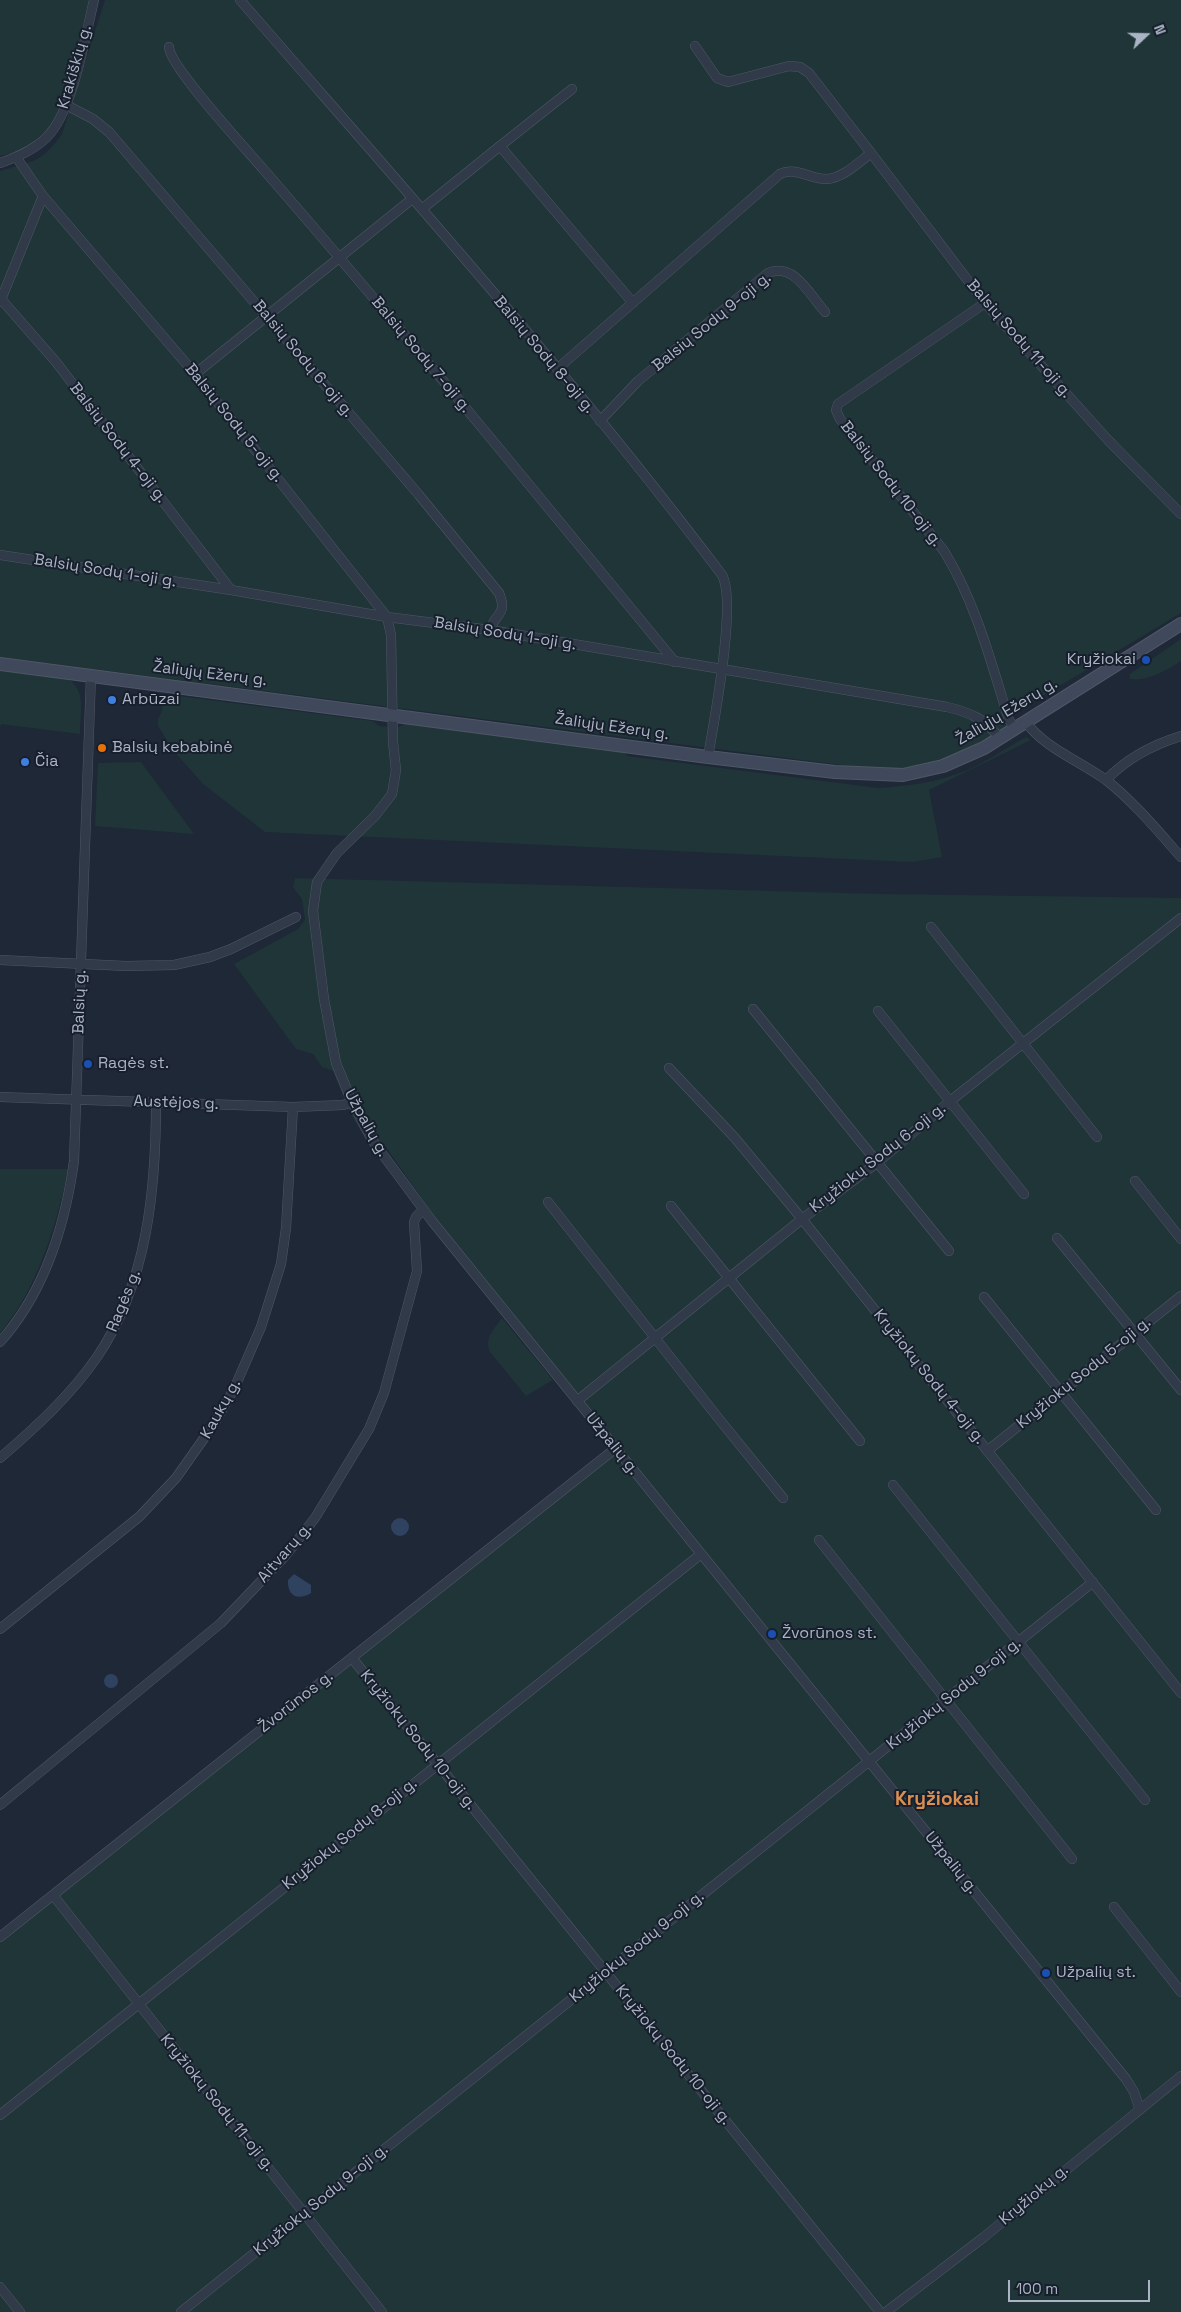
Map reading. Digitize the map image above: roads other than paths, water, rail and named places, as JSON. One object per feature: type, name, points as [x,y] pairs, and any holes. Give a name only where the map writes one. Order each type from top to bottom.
[{"type":"main road","name":"Žaliųjų Ežerų g.","points":[[0,664],[835,772],[903,775],[943,766],[984,748],[1181,624]]},
{"type":"street","name":"Krakiškių g.","points":[[0,162],[16,157],[35,147],[48,136],[68,106],[94,0]]},
{"type":"street","name":"Balsių Sodų 8-oji g.","points":[[240,0],[422,209],[557,369],[672,509],[725,580],[727,608],[722,670],[708,756]]},
{"type":"street","name":"Balsių Sodų 7-oji g.","points":[[170,46],[172,57],[210,107],[340,257],[675,662]]},
{"type":"street","name":"Balsių Sodų 11-oji g.","points":[[695,46],[717,78],[728,82],[789,66],[800,67],[809,73],[985,303],[1108,440],[1181,514]]},
{"type":"street","points":[[422,209],[572,89]]},
{"type":"street","name":"Balsių Sodų 6-oji g.","points":[[68,106],[93,119],[110,132],[499,593],[503,607],[502,613],[490,630]]},
{"type":"street","points":[[500,146],[633,302]]},
{"type":"street","points":[[557,369],[780,174],[794,172],[828,179],[846,172],[871,153]]},
{"type":"street","name":"Balsių Sodų 5-oji g.","points":[[16,157],[43,196],[194,374],[387,617],[391,635],[393,714]]},
{"type":"street","points":[[0,300],[43,196]]},
{"type":"street","points":[[194,374],[412,199]]},
{"type":"street","name":"Balsių Sodų 9-oji g.","points":[[600,421],[638,382],[768,273],[781,270],[792,273],[825,312]]},
{"type":"street","name":"Balsių Sodų 4-oji g.","points":[[0,300],[56,362],[231,590]]},
{"type":"street","name":"Balsių Sodų 10-oji g.","points":[[985,303],[838,404],[836,410],[846,427],[944,551],[958,574],[975,613],[1009,720],[1020,725]]},
{"type":"street","name":"Balsių Sodų 1-oji g.","points":[[0,555],[231,590],[387,617],[490,630],[947,707],[973,715],[990,727],[999,738]]},
{"type":"street","name":"Balsių g.","points":[[0,1342],[24,1310],[38,1285],[58,1234],[71,1186],[78,1099],[91,675]]},
{"type":"street","name":"Užpalių g.","points":[[393,714],[392,742],[396,770],[392,794],[375,816],[337,853],[317,882],[313,911],[329,1031],[336,1063],[352,1102],[381,1154],[423,1210],[1126,2079],[1134,2092],[1140,2110]]},
{"type":"street","points":[[1020,725],[1106,780],[1148,819],[1181,857]]},
{"type":"street","points":[[1106,780],[1124,764],[1142,752],[1181,736]]},
{"type":"street","points":[[0,960],[126,966],[174,965],[231,949],[276,928],[296,916]]},
{"type":"street","name":"Kryžiokų Sodų 6-oji g.","points":[[577,1401],[729,1280],[802,1219],[878,1162],[949,1102],[1181,918]]},
{"type":"street","points":[[931,927],[1097,1137]]},
{"type":"street","points":[[753,1009],[949,1251]]},
{"type":"street","points":[[878,1011],[1024,1194]]},
{"type":"street","name":"Kryžiokų Sodų 4-oji g.","points":[[669,1068],[735,1138],[802,1219],[1181,1693]]},
{"type":"street","name":"Austėjos g.","points":[[0,1097],[293,1107],[343,1105],[352,1102]]},
{"type":"street","name":"Ragės g.","points":[[0,1458],[40,1421],[84,1375],[98,1356],[122,1313],[140,1260],[145,1233],[152,1180],[156,1103]]},
{"type":"street","name":"Kaukų g.","points":[[0,1629],[139,1517],[176,1478],[214,1424],[234,1389],[261,1326],[281,1264],[286,1228],[293,1107]]},
{"type":"street","points":[[1135,1181],[1181,1239]]},
{"type":"street","points":[[548,1202],[783,1498]]},
{"type":"street","points":[[671,1206],[860,1441]]},
{"type":"street","name":"Aitvarų g.","points":[[0,1805],[221,1623],[286,1555],[315,1518],[369,1429],[384,1392],[417,1271],[414,1222],[423,1210]]},
{"type":"street","points":[[1057,1238],[1181,1390]]},
{"type":"street","name":"Kryžiokų Sodų 5-oji g.","points":[[988,1451],[1181,1296]]},
{"type":"street","points":[[984,1297],[1156,1510]]},
{"type":"street","name":"Žvorūnos g.","points":[[0,1937],[616,1448]]},
{"type":"street","points":[[894,1484],[1145,1800]]},
{"type":"street","points":[[819,1540],[1072,1859]]},
{"type":"street","name":"Kryžiokų Sodų 8-oji g.","points":[[0,2115],[701,1554]]},
{"type":"street","name":"Kryžiokų Sodų 9-oji g.","points":[[181,2312],[1094,1582]]},
{"type":"street","name":"Kryžiokų Sodų 10-oji g.","points":[[352,1658],[880,2312]]},
{"type":"street","name":"Kryžiokų Sodų 11-oji g.","points":[[52,1895],[382,2312]]},
{"type":"street","points":[[1114,1907],[1181,1992]]},
{"type":"street","name":"Kryžiokų g.","points":[[886,2312],[984,2237],[1181,2076]]},
{"type":"street","points":[[0,2287],[20,2312]]},
{"type":"water","points":[[396,1518],[404,1518],[409,1523],[407,1534],[396,1536],[391,1531],[391,1523]]},
{"type":"water","points":[[294,1574],[311,1585],[311,1593],[298,1597],[291,1593],[288,1580]]},
{"type":"water","points":[[108,1674],[114,1674],[118,1681],[114,1688],[108,1688],[104,1684],[104,1678]]},
{"type":"place","name":"Kryžiokai","points":[[1146,660]]},
{"type":"place","name":"Arbūzai","points":[[112,700]]},
{"type":"place","name":"Balsių kebabinė","points":[[102,748]]},
{"type":"place","name":"Čia","points":[[25,762]]},
{"type":"place","name":"Ragės st.","points":[[88,1064]]},
{"type":"place","name":"Žvorūnos st.","points":[[772,1634]]},
{"type":"place","name":"Užpalių st.","points":[[1046,1973]]},
{"type":"district","name":"Kryžiokai","points":[[937,1800]]}]
